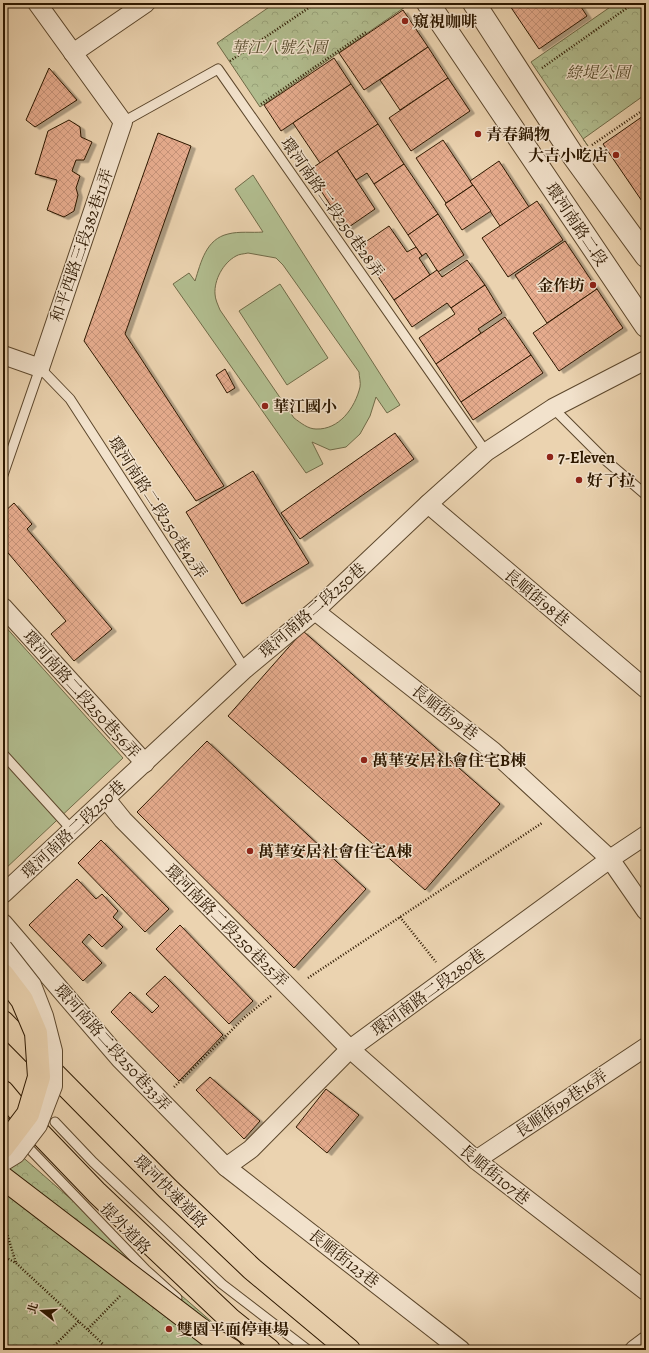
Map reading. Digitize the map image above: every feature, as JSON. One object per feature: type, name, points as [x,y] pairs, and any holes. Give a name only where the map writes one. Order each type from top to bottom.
[{"type":"highway","points":[[3,975],[22,1000],[36,1033],[39,1077],[28,1114],[3,1147]]},
{"type":"highway","name":"環河快速道路","points":[[3,1022],[168,1189],[252,1269],[349,1350]]},
{"type":"highway","points":[[3,1092],[23,1116],[97,1193],[231,1320],[269,1350]]},
{"type":"highway","points":[[3,1178],[216,1341],[232,1350]]},
{"type":"street","points":[[37,3],[123,122]]},
{"type":"street","points":[[73,53],[146,3]]},
{"type":"street","name":"環河南路二段","points":[[428,3],[646,326]]},
{"type":"street","points":[[474,3],[574,157],[646,256]]},
{"type":"street","name":"和平西路三段382巷11弄","points":[[40,368],[123,122]]},
{"type":"street","points":[[3,355],[40,368]]},
{"type":"street","name":"環河南路二段250巷","points":[[3,894],[245,669],[315,610],[486,452],[553,408],[646,360]]},
{"type":"street","name":"長順街98巷","points":[[428,504],[646,689]]},
{"type":"street","name":"環河南路二段250巷56弄","points":[[3,607],[145,763]]},
{"type":"street","name":"長順街99巷","points":[[315,610],[493,751],[610,859],[646,911]]},
{"type":"street","name":"環河南路二段250巷25弄","points":[[106,799],[123,820],[350,1049]]},
{"type":"street","name":"環河南路二段280巷","points":[[226,1167],[251,1149],[350,1049],[610,859],[646,835]]},
{"type":"street","name":"環河南路二段250巷33弄","points":[[3,923],[120,1060],[226,1167]]},
{"type":"street","points":[[3,948],[32,985],[44,1016],[53,1051],[53,1086],[38,1125],[16,1154],[3,1162]]},
{"type":"street","name":"長順街99巷16弄","points":[[476,1160],[646,1047]]},
{"type":"street","name":"長順街107巷","points":[[350,1049],[476,1160],[646,1291]]},
{"type":"street","name":"長順街123巷","points":[[226,1167],[461,1350]]},
{"type":"street","points":[[634,1350],[646,1341]]},
{"type":"lane","name":"環河南路二段250巷28弄","points":[[218,69],[486,452]]},
{"type":"lane","points":[[123,122],[218,69]]},
{"type":"lane","points":[[3,475],[40,368]]},
{"type":"lane","name":"環河南路二段250巷42弄","points":[[40,368],[70,399],[245,669]]},
{"type":"lane","points":[[553,408],[603,458],[646,495]]},
{"type":"lane","points":[[3,754],[72,830]]},
{"type":"lane","name":"提外道路","points":[[3,1120],[146,1270],[232,1350]]},
{"type":"lane","points":[[55,1122],[93,1162],[222,1284],[308,1350]]},
{"type":"path","points":[[218,69],[316,3]]},
{"type":"path","points":[[525,80],[634,3]]},
{"type":"path","points":[[248,112],[366,32]]},
{"type":"path","points":[[574,157],[646,108]]},
{"type":"path","points":[[160,1100],[245,1017],[288,987],[400,917],[559,812]]},
{"type":"path","points":[[400,917],[448,977]]},
{"type":"path","points":[[3,1221],[16,1263]]},
{"type":"path","points":[[3,1256],[16,1263],[79,1320],[103,1344],[97,1350]]},
{"type":"path","points":[[88,1329],[146,1270]]},
{"type":"path","points":[[50,1350],[79,1320]]},
{"type":"green space","name":"華江八號公園","points":[[275,3],[402,3],[405,7],[260,107],[217,43]]},
{"type":"green space","name":"綠堤公園","points":[[616,3],[646,3],[646,94],[583,139],[531,62]]},
{"type":"green space","points":[[253,175],[400,405],[387,413],[376,397],[370,416],[360,434],[346,447],[330,450],[312,442],[323,464],[306,473],[173,284],[189,273],[195,281],[202,259],[209,246],[214,241],[228,234],[263,232],[235,189]],"holes":[[[248,253],[276,258],[283,265],[359,372],[360,387],[358,395],[345,416],[332,426],[316,429],[310,428],[294,418],[220,310],[216,300],[215,289],[220,272],[231,259]]]},
{"type":"green space","points":[[280,284],[328,358],[287,385],[239,311]]},
{"type":"green space","points":[[3,624],[123,758],[4,870],[3,869]]},
{"type":"green space","points":[[3,1140],[244,1350],[3,1350]]},
{"type":"building","points":[[508,3],[580,3],[579,4],[587,16],[539,49]]},
{"type":"building","points":[[403,10],[428,47],[364,90],[339,53]]},
{"type":"building","points":[[428,47],[448,78],[400,110],[380,80]]},
{"type":"building","points":[[334,58],[351,84],[281,131],[264,105]]},
{"type":"building","points":[[49,68],[77,100],[35,127],[26,120]]},
{"type":"building","points":[[448,78],[470,111],[411,151],[389,118]]},
{"type":"building","points":[[351,84],[378,124],[320,163],[293,123]]},
{"type":"building","points":[[646,114],[646,207],[603,144]]},
{"type":"building","points":[[69,120],[80,127],[81,137],[92,142],[84,160],[76,160],[72,171],[80,176],[76,188],[78,195],[74,211],[64,217],[47,210],[57,180],[35,174],[48,131]]},
{"type":"building","points":[[378,124],[404,164],[374,184],[367,173],[356,180],[337,151]]},
{"type":"building","points":[[158,133],[191,146],[125,334],[224,486],[196,501],[84,341]]},
{"type":"building","points":[[443,140],[473,185],[446,203],[416,158]]},
{"type":"building","points":[[337,151],[375,209],[346,229],[308,171]]},
{"type":"building","points":[[499,161],[529,207],[500,226],[470,181]]},
{"type":"building","points":[[404,164],[438,214],[408,235],[374,184]]},
{"type":"building","points":[[473,185],[491,211],[462,230],[445,204]]},
{"type":"building","points":[[537,201],[563,240],[508,277],[482,238]]},
{"type":"building","points":[[438,214],[464,255],[438,272],[426,253],[422,256],[408,235]]},
{"type":"building","points":[[389,226],[407,252],[416,247],[422,256],[419,258],[430,275],[394,300],[358,247]]},
{"type":"building","points":[[565,241],[597,289],[547,323],[515,275]]},
{"type":"building","points":[[467,260],[485,285],[451,308],[447,303],[412,327],[394,300],[437,270],[442,277]]},
{"type":"building","points":[[485,285],[502,313],[478,329],[481,333],[436,364],[419,338],[455,314],[451,308]]},
{"type":"building","points":[[597,289],[623,328],[559,371],[533,333]]},
{"type":"building","points":[[505,317],[531,355],[461,402],[436,364]]},
{"type":"building","points":[[531,355],[543,373],[473,420],[461,402]]},
{"type":"building","points":[[225,369],[235,388],[227,393],[216,375]]},
{"type":"building","points":[[395,433],[414,459],[300,539],[281,513]]},
{"type":"building","points":[[253,471],[309,563],[242,604],[186,512]]},
{"type":"building","points":[[14,503],[32,524],[27,529],[112,629],[74,661],[51,634],[66,621],[3,547],[3,522],[5,520],[3,518],[3,513]]},
{"type":"building","name":"萬華安居社會住宅B棟","points":[[303,631],[500,804],[425,890],[228,716]]},
{"type":"building","name":"萬華安居社會住宅A棟","points":[[207,741],[366,889],[294,968],[137,812]]},
{"type":"building","points":[[101,840],[169,909],[145,932],[78,863]]},
{"type":"building","points":[[77,879],[96,899],[102,894],[118,911],[113,917],[123,927],[102,947],[89,934],[82,942],[102,963],[83,981],[29,925]]},
{"type":"building","points":[[180,925],[253,1001],[229,1024],[156,949]]},
{"type":"building","points":[[165,976],[223,1035],[179,1081],[111,1012],[130,992],[152,1013],[159,1006],[146,994]]},
{"type":"building","points":[[210,1077],[260,1121],[244,1139],[196,1090]]},
{"type":"building","points":[[326,1089],[359,1115],[327,1153],[296,1127]]},
{"type":"place","name":"窺視咖啡","points":[[405,21]]},
{"type":"place","name":"青春鍋物","points":[[478,134]]},
{"type":"place","name":"大吉小吃店","points":[[616,155]]},
{"type":"place","name":"金作坊","points":[[593,285]]},
{"type":"place","name":"華江國小","points":[[265,406]]},
{"type":"place","name":"7-Eleven","points":[[550,457]]},
{"type":"place","name":"好了拉","points":[[579,480]]},
{"type":"place","name":"萬華安居社會住宅B棟","points":[[364,760]]},
{"type":"place","name":"萬華安居社會住宅A棟","points":[[250,851]]},
{"type":"place","name":"雙園平面停車場","points":[[169,1329]]}]
